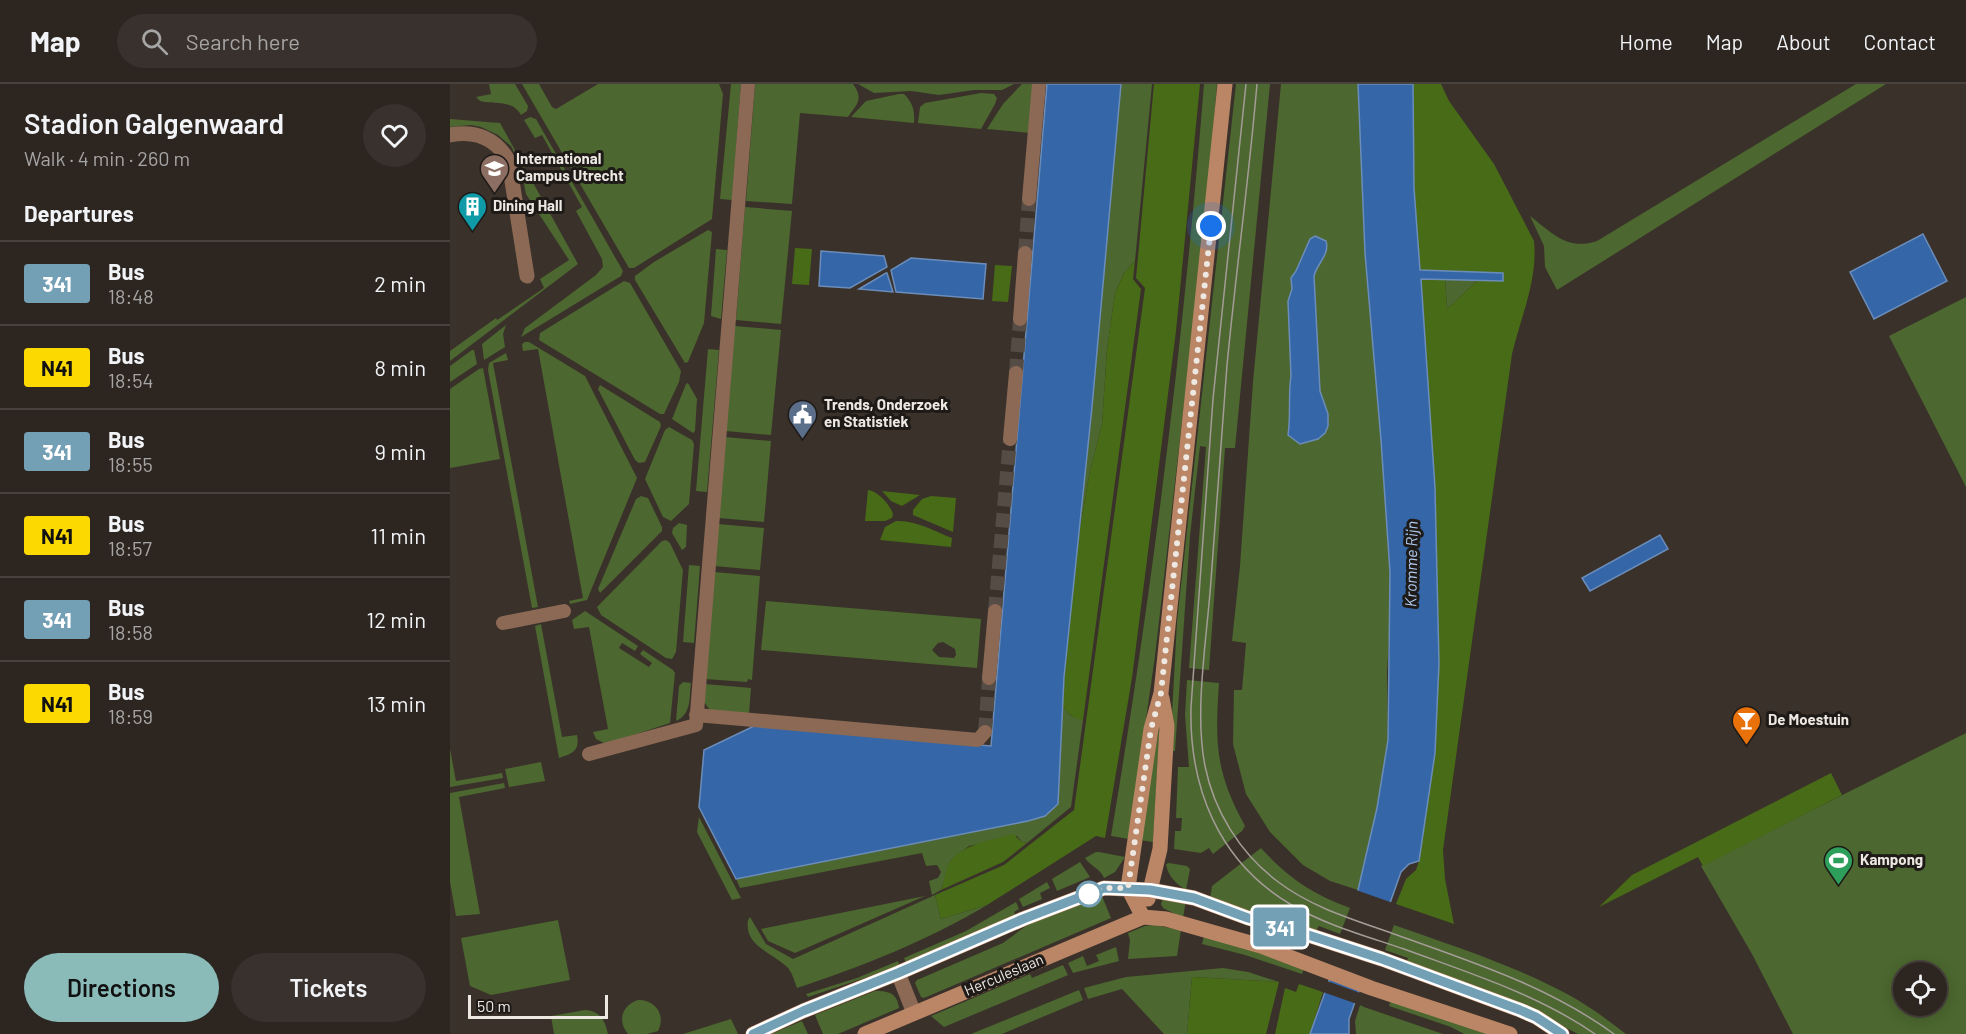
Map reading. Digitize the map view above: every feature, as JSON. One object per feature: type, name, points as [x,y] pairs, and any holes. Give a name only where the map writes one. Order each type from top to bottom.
[{"type":"main road","points":[[1143,917],[1128,888],[1151,729],[1161,693],[1225,84]]},
{"type":"main road","points":[[1143,917],[1159,858],[1167,738],[1161,693]]},
{"type":"main road","points":[[753,1034],[1023,919],[1104,888],[1128,888],[1194,898],[1248,918],[1382,959],[1520,1010],[1536,1017],[1562,1034]]},
{"type":"main road","points":[[1143,917],[1166,919],[1260,946],[1371,988],[1510,1034]]},
{"type":"main road","name":"Herculeslaan","points":[[865,1034],[1143,917]]},
{"type":"street","points":[[589,754],[696,725],[748,84]]},
{"type":"street","points":[[1029,200],[1039,84]]},
{"type":"street","points":[[450,135],[473,134],[485,137],[496,144],[509,162],[527,276]]},
{"type":"street","points":[[1020,319],[1025,253]]},
{"type":"street","points":[[1010,439],[1016,373]]},
{"type":"street","points":[[503,623],[564,611]]},
{"type":"street","points":[[989,678],[995,611]]},
{"type":"street","points":[[696,716],[978,740],[985,732]]},
{"type":"street","points":[[898,973],[914,1013]]},
{"type":"green space","points":[[489,84],[515,84],[528,106],[527,111],[521,115],[508,105],[480,101],[476,97],[491,94]]},
{"type":"green space","points":[[522,84],[539,84],[552,107],[556,109],[598,84],[719,84],[723,94],[712,219],[634,268],[629,268]]},
{"type":"green space","points":[[731,84],[741,84],[732,200],[720,199]]},
{"type":"green space","points":[[755,84],[853,84],[858,94],[858,101],[848,117],[800,113],[792,204],[746,201]]},
{"type":"green space","points":[[858,84],[1014,84],[1002,90],[974,90],[939,95],[911,91],[874,93]]},
{"type":"green space","points":[[1022,84],[1035,84],[1031,133],[987,129],[1003,104]]},
{"type":"green space","points":[[1121,84],[1152,84],[1135,261],[1124,273],[1115,293],[1107,350],[1102,424],[1090,471],[1080,528]]},
{"type":"green space","points":[[1154,84],[1200,84],[1176,331],[1132,678],[1105,838],[1096,836],[987,905],[941,919],[935,895],[1004,865],[1074,810],[1145,288],[1136,278]]},
{"type":"green space","points":[[1204,84],[1217,84],[1207,204],[1155,656],[1129,839],[1111,836],[1166,461],[1187,273]]},
{"type":"green space","points":[[1236,84],[1270,84],[1235,448],[1225,448],[1209,670],[1189,668],[1206,447],[1200,446],[1190,536],[1175,751],[1170,751],[1177,622]]},
{"type":"green space","points":[[1281,84],[1358,84],[1365,253],[1390,572],[1390,623],[1387,672],[1388,740],[1377,808],[1358,890],[1330,881],[1303,865],[1270,832],[1246,794],[1233,744],[1234,690],[1242,690],[1246,643],[1232,641]]},
{"type":"green space","points":[[1413,84],[1441,84],[1449,101],[1494,164],[1534,241],[1535,255],[1528,298],[1512,354],[1443,850],[1445,879],[1454,924],[1396,904],[1406,879],[1416,870],[1419,861],[1435,753],[1439,663],[1435,488],[1421,278],[1445,279],[1447,309],[1478,280],[1502,281],[1503,273],[1420,270],[1414,188]]},
{"type":"green space","points":[[1856,84],[1886,84],[1557,290],[1545,267],[1544,246],[1530,216],[1553,234],[1569,242],[1577,244],[1597,241]]},
{"type":"green space","points":[[981,93],[994,94],[997,98],[981,129],[918,123],[920,107],[925,103]]},
{"type":"green space","points":[[904,94],[911,104],[914,111],[914,123],[851,117],[866,101]]},
{"type":"green space","points":[[530,117],[536,119],[623,271],[621,276],[521,337],[525,328],[596,275],[603,267],[602,259],[576,211],[582,207],[542,135],[535,138],[524,120]]},
{"type":"green space","points":[[450,119],[500,123],[578,264],[450,361],[450,351],[496,318],[497,320],[544,288],[540,279],[569,260],[526,194],[520,164],[511,146],[498,135],[481,127],[471,125],[450,127]]},
{"type":"green space","points":[[745,207],[792,211],[781,324],[736,320]]},
{"type":"green space","points":[[708,230],[712,232],[704,323],[688,362],[685,363],[635,280],[635,276]]},
{"type":"green space","points":[[795,248],[812,249],[809,285],[792,284]]},
{"type":"green space","points":[[716,249],[727,250],[721,319],[711,316]]},
{"type":"green space","points":[[1135,261],[1133,279],[1141,289],[1083,720],[1071,716],[1062,706],[1069,622],[1080,528],[1090,471],[1102,424],[1107,350],[1115,293],[1124,273]]},
{"type":"green space","points":[[995,265],[1012,266],[1008,302],[992,301]]},
{"type":"green space","points":[[1445,279],[1478,280],[1447,309]]},
{"type":"green space","points":[[624,281],[630,283],[681,371],[679,382],[664,414],[660,414],[539,340],[540,333]]},
{"type":"green space","points":[[1966,297],[1966,487],[1889,336]]},
{"type":"green space","points":[[506,325],[503,334],[505,347],[484,360],[482,344]]},
{"type":"green space","points":[[735,326],[781,330],[771,435],[726,431]]},
{"type":"green space","points":[[529,342],[585,376],[637,478],[587,600],[570,604],[569,601],[583,598],[538,349],[523,351],[522,344]]},
{"type":"green space","points":[[708,349],[719,350],[707,492],[696,491]]},
{"type":"green space","points":[[474,350],[477,364],[450,382],[450,366]]},
{"type":"green space","points":[[506,353],[508,360],[493,363],[538,607],[532,608],[488,370],[489,363]]},
{"type":"green space","points":[[483,368],[500,459],[450,468],[450,389]]},
{"type":"green space","points":[[688,383],[697,399],[693,433],[672,419]]},
{"type":"green space","points":[[600,385],[660,422],[661,426],[645,462],[639,463],[635,460],[598,389]]},
{"type":"green space","points":[[669,427],[692,440],[694,444],[689,504],[671,521],[663,517],[645,479],[665,430]]},
{"type":"green space","points":[[725,437],[771,441],[764,522],[719,518]]},
{"type":"green space","points":[[868,490],[876,493],[886,503],[893,514],[892,518],[885,521],[865,521]]},
{"type":"green space","points":[[882,491],[920,495],[902,506],[891,501]]},
{"type":"green space","points":[[641,496],[648,498],[662,531],[600,593],[598,589],[636,499]]},
{"type":"green space","points":[[931,496],[956,498],[953,532],[913,515],[913,510],[922,499]]},
{"type":"green space","points":[[896,521],[918,524],[952,538],[951,547],[880,540],[885,527]]},
{"type":"green space","points":[[679,523],[687,525],[686,547],[682,550],[672,533],[673,528]]},
{"type":"green space","points":[[718,524],[764,528],[760,570],[714,566]]},
{"type":"green space","points":[[666,540],[670,543],[683,570],[676,652],[672,659],[666,658],[601,615],[597,607],[662,541]]},
{"type":"green space","points":[[689,565],[700,566],[694,643],[683,642]]},
{"type":"green space","points":[[714,572],[760,576],[752,680],[748,679],[747,682],[705,679]]},
{"type":"green space","points":[[766,601],[981,619],[977,668],[761,650]],"holes":[[[943,642],[955,649],[954,658],[939,657],[932,650],[938,643]]]},
{"type":"green space","points":[[585,611],[638,646],[635,651],[622,643],[619,648],[649,667],[652,663],[640,654],[643,650],[673,670],[675,673],[670,723],[606,744],[596,739],[593,732],[608,729],[589,627],[574,629],[572,620]]},
{"type":"green space","points":[[541,624],[562,737],[577,735],[577,745],[574,751],[559,758],[535,626]]},
{"type":"green space","points":[[1187,680],[1219,683],[1217,723],[1219,756],[1228,789],[1245,826],[1213,854],[1209,848],[1201,853],[1174,849],[1175,831],[1181,831],[1182,818],[1176,818],[1178,767],[1189,767],[1185,715]]},
{"type":"green space","points":[[683,682],[691,683],[689,705],[685,714],[676,721],[679,686]]},
{"type":"green space","points":[[705,684],[751,688],[749,714],[710,710],[704,702]]},
{"type":"green space","points":[[1062,706],[1071,716],[1083,720],[1071,807],[1027,843],[1022,842],[1017,836],[969,846],[951,860],[941,890],[932,895],[929,881],[938,878],[941,872],[937,865],[926,866],[922,853],[740,888],[736,879],[923,841],[1058,804]]},
{"type":"green space","points":[[1160,721],[1153,842],[1140,840]]},
{"type":"green space","name":"Kampong","points":[[1966,733],[1966,1034],[1793,1034],[1752,954],[1701,866]]},
{"type":"green space","points":[[450,749],[456,781],[502,773],[503,778],[450,787]]},
{"type":"green space","points":[[541,762],[545,781],[509,787],[505,769]]},
{"type":"green space","points":[[1831,773],[1842,795],[1703,866],[1698,857],[1599,907],[1632,875]]},
{"type":"green space","points":[[504,783],[505,788],[459,797],[480,914],[456,916],[450,882],[450,793]]},
{"type":"green space","points":[[699,817],[741,898],[732,900],[697,832]]},
{"type":"green space","points":[[1013,834],[1022,842],[1027,843],[1003,862],[941,890],[948,866],[958,854],[981,843]]},
{"type":"green space","points":[[1261,848],[1301,884],[1350,908],[1340,934],[1319,926],[1315,933],[1210,899],[1212,886]]},
{"type":"green space","points":[[1096,852],[1125,857],[1115,872],[1104,878],[1085,858]]},
{"type":"green space","points":[[1080,862],[1090,877],[1057,891],[1052,879]]},
{"type":"green space","points":[[1166,864],[1187,866],[1190,869],[1186,890],[1171,876]]},
{"type":"green space","points":[[1047,882],[1050,888],[1040,893],[1042,899],[1023,907],[1019,899]]},
{"type":"green space","points":[[935,895],[941,919],[987,905],[942,930],[894,952],[797,988],[788,968],[754,942],[748,929],[750,917],[766,944],[793,959]]},
{"type":"green space","points":[[925,896],[795,953],[768,941],[761,929]]},
{"type":"green space","points":[[1102,896],[1111,918],[924,998],[921,997],[915,983],[917,980],[1003,943],[1030,923]]},
{"type":"green space","points":[[1163,898],[1186,900],[1183,918],[1163,908],[1161,904]]},
{"type":"green space","points":[[1016,902],[1019,909],[1014,912],[1016,916],[906,963],[904,958],[966,931]]},
{"type":"green space","points":[[558,920],[570,980],[491,995],[470,986],[461,938]]},
{"type":"green space","points":[[1154,925],[1181,930],[1177,956],[1128,959],[1130,940],[1128,933]]},
{"type":"green space","points":[[1394,925],[1527,974],[1584,1004],[1626,1034],[1578,1034],[1522,1005],[1406,964],[1408,958],[1385,950]]},
{"type":"green space","points":[[1204,936],[1243,946],[1304,968],[1302,974],[1245,955],[1202,944]]},
{"type":"green space","points":[[1116,947],[1119,961],[1073,973],[1068,963],[1083,956],[1087,966],[1099,961],[1096,955]]},
{"type":"green space","points":[[898,961],[900,966],[808,997],[806,994],[857,978]]},
{"type":"green space","points":[[1063,965],[1068,975],[944,1027],[931,1016],[1030,974],[1032,978]]},
{"type":"green space","points":[[1223,968],[1248,972],[1279,982],[1192,977],[1187,1034],[1164,1034],[1122,989],[1088,999],[1084,988],[1126,977]]},
{"type":"green space","points":[[1192,977],[1279,982],[1266,1034],[1187,1034]]},
{"type":"green space","points":[[1299,984],[1323,992],[1310,1034],[1275,1034],[1285,988],[1296,992]]},
{"type":"green space","points":[[1079,990],[1083,1000],[1002,1034],[971,1034]]},
{"type":"green space","points":[[875,991],[892,994],[899,1008],[838,1034],[823,1034],[815,1015]]},
{"type":"green space","points":[[1391,999],[1491,1034],[1464,1034],[1451,1027],[1389,1006]]},
{"type":"green space","points":[[638,1000],[650,1003],[658,1009],[661,1019],[658,1031],[647,1034],[628,1034],[623,1024],[623,1014],[628,1006]]},
{"type":"green space","points":[[1360,1005],[1443,1034],[1356,1034],[1355,1021]]},
{"type":"green space","points":[[585,1010],[601,1017],[608,1034],[554,1034],[551,1016]]},
{"type":"green space","points":[[731,1019],[738,1034],[683,1034]]},
{"type":"green space","points":[[802,1021],[808,1034],[771,1034]]},
{"type":"water","points":[[1047,84],[1121,84],[1092,407],[1064,677],[1058,804],[1045,816],[1028,821],[736,879],[699,807],[704,750],[754,726],[991,746]]},
{"type":"water","name":"Kromme Rijn","points":[[1358,84],[1413,84],[1414,188],[1420,270],[1503,273],[1503,281],[1421,279],[1435,488],[1439,663],[1435,753],[1419,861],[1409,864],[1401,872],[1349,1019],[1349,1034],[1310,1034],[1343,942],[1358,890],[1377,808],[1388,740],[1390,572],[1365,253]]},
{"type":"water","points":[[1923,234],[1947,281],[1874,319],[1850,272]]},
{"type":"water","points":[[1315,236],[1326,241],[1327,246],[1314,276],[1320,391],[1328,414],[1328,426],[1325,433],[1318,439],[1300,444],[1288,435],[1291,376],[1288,301],[1292,289],[1291,278],[1310,239]]},
{"type":"water","points":[[821,251],[884,256],[887,267],[850,288],[819,286]]},
{"type":"water","points":[[911,258],[986,264],[983,299],[896,292],[891,270]]},
{"type":"water","points":[[886,273],[893,292],[859,289]]},
{"type":"water","points":[[1660,535],[1668,549],[1590,591],[1582,578]]},
{"type":"pier","points":[[1356,890],[1393,903],[1362,989],[1326,977]]},
{"type":"pier","points":[[1324,980],[1360,993],[1357,1004],[1320,991]]},
{"type":"tunnel","points":[[1025,253],[1029,199]]},
{"type":"tunnel","points":[[1016,373],[1020,319]]},
{"type":"tunnel","points":[[995,611],[1010,439]]},
{"type":"tunnel","points":[[985,732],[989,678]]},
{"type":"tram line","points":[[1246,84],[1213,399],[1191,707],[1192,737],[1202,793],[1227,844],[1244,866],[1265,886],[1290,904],[1331,924],[1502,985],[1550,1007],[1595,1034]]},
{"type":"tram line","points":[[1257,84],[1227,365],[1202,674],[1202,745],[1209,783],[1215,799],[1230,830],[1251,858],[1277,881],[1305,899],[1509,977],[1563,1002],[1614,1034]]},
{"type":"bus line","name":"341","points":[[753,1034],[1023,919],[1104,888],[1128,888],[1194,898],[1248,918],[1382,959],[1520,1010],[1536,1017],[1562,1034]]},
{"type":"place","name":"International Campus Utrecht","points":[[495,194]]},
{"type":"place","name":"Dining Hall","points":[[472,232]]},
{"type":"place","name":"Trends, Onderzoek en Statistiek","points":[[803,440]]},
{"type":"place","name":"De Moestuin","points":[[1747,746]]},
{"type":"place","name":"Kampong","points":[[1839,886]]},
{"type":"route","points":[[1089,894],[1084,896],[1104,888],[1128,888],[1131,853],[1151,729],[1161,693],[1211,226]]}]
